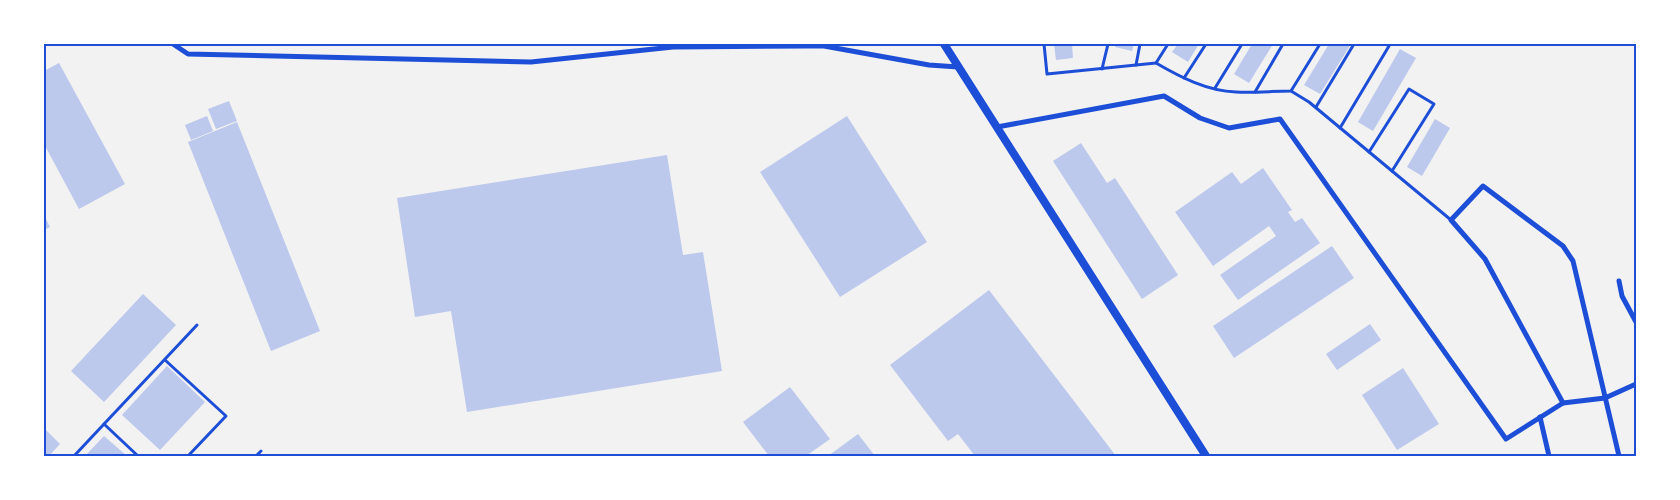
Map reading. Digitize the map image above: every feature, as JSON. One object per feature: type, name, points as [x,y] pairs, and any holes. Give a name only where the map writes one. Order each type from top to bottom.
[{"type":"street","points":[[173,44],[188,54],[531,62],[673,47],[824,46],[929,65],[958,66]]},
{"type":"street","points":[[944,44],[1206,456]]},
{"type":"street","points":[[997,127],[1164,96],[1200,118],[1229,128],[1280,119],[1506,439],[1563,403],[1605,398],[1636,384]]},
{"type":"street","points":[[1563,403],[1485,259],[1451,220],[1483,186],[1563,246],[1573,261],[1619,456]]},
{"type":"street","points":[[1619,281],[1622,296],[1636,322]]},
{"type":"street","points":[[1629,309],[1636,307]]},
{"type":"street","points":[[1540,417],[1549,456]]},
{"type":"lane","points":[[1044,44],[1047,74],[1156,63],[1203,86],[1234,92],[1291,91],[1316,108],[1451,220]]},
{"type":"lane","points":[[1102,68],[1108,44]]},
{"type":"lane","points":[[1136,65],[1140,44]]},
{"type":"lane","points":[[1156,63],[1168,44]]},
{"type":"lane","points":[[1184,78],[1206,44]]},
{"type":"lane","points":[[1215,88],[1242,44]]},
{"type":"lane","points":[[1255,92],[1283,44]]},
{"type":"lane","points":[[1291,91],[1320,44]]},
{"type":"lane","points":[[1316,108],[1354,44]]},
{"type":"lane","points":[[1340,128],[1389,46],[1386,44]]},
{"type":"lane","points":[[1369,152],[1409,89],[1434,104],[1392,171]]},
{"type":"lane","points":[[74,456],[197,325]]},
{"type":"lane","points":[[164,360],[226,416],[188,456]]},
{"type":"lane","points":[[104,424],[138,456]]},
{"type":"lane","points":[[256,456],[261,451]]},
{"type":"building","points":[[1054,44],[1072,44],[1073,58],[1056,60]]},
{"type":"building","points":[[1116,44],[1134,44],[1132,51],[1115,47]]},
{"type":"building","points":[[1178,44],[1199,44],[1188,62],[1172,52]]},
{"type":"building","points":[[1252,44],[1273,44],[1249,83],[1234,74]]},
{"type":"building","points":[[1329,44],[1351,44],[1320,94],[1304,85]]},
{"type":"building","points":[[1400,49],[1416,58],[1373,131],[1358,122]]},
{"type":"building","points":[[59,63],[125,184],[79,209],[44,144],[44,71]]},
{"type":"building","points":[[229,101],[237,121],[216,129],[208,109]]},
{"type":"building","points":[[207,116],[213,131],[191,140],[185,125]]},
{"type":"building","points":[[847,116],[927,242],[840,297],[760,172]]},
{"type":"building","points":[[1435,119],[1450,128],[1422,176],[1407,167]]},
{"type":"building","points":[[237,122],[320,331],[271,351],[188,142]]},
{"type":"building","points":[[1081,143],[1107,183],[1115,178],[1178,275],[1142,299],[1053,161]]},
{"type":"building","points":[[667,155],[683,255],[703,252],[722,371],[467,412],[451,311],[415,317],[397,198]]},
{"type":"building","points":[[1263,168],[1292,210],[1288,212],[1295,222],[1302,218],[1320,243],[1238,300],[1220,275],[1276,236],[1269,226],[1213,266],[1175,212],[1232,172],[1241,184]]},
{"type":"building","points":[[44,215],[50,227],[44,230]]},
{"type":"building","points":[[1332,246],[1354,278],[1234,358],[1213,326]]},
{"type":"building","points":[[989,290],[1116,456],[975,456],[958,434],[948,441],[890,365]]},
{"type":"building","points":[[143,294],[176,325],[104,402],[71,371]]},
{"type":"building","points":[[1370,324],[1381,340],[1337,370],[1326,354]]},
{"type":"building","points":[[167,366],[205,402],[160,450],[122,415]]},
{"type":"building","points":[[1403,368],[1439,424],[1397,450],[1362,395]]},
{"type":"building","points":[[790,387],[830,439],[806,456],[769,456],[743,422]]},
{"type":"building","points":[[44,428],[60,444],[49,456],[44,456]]},
{"type":"building","points":[[858,434],[875,456],[828,456]]},
{"type":"building","points":[[104,436],[127,456],[85,456]]}]
